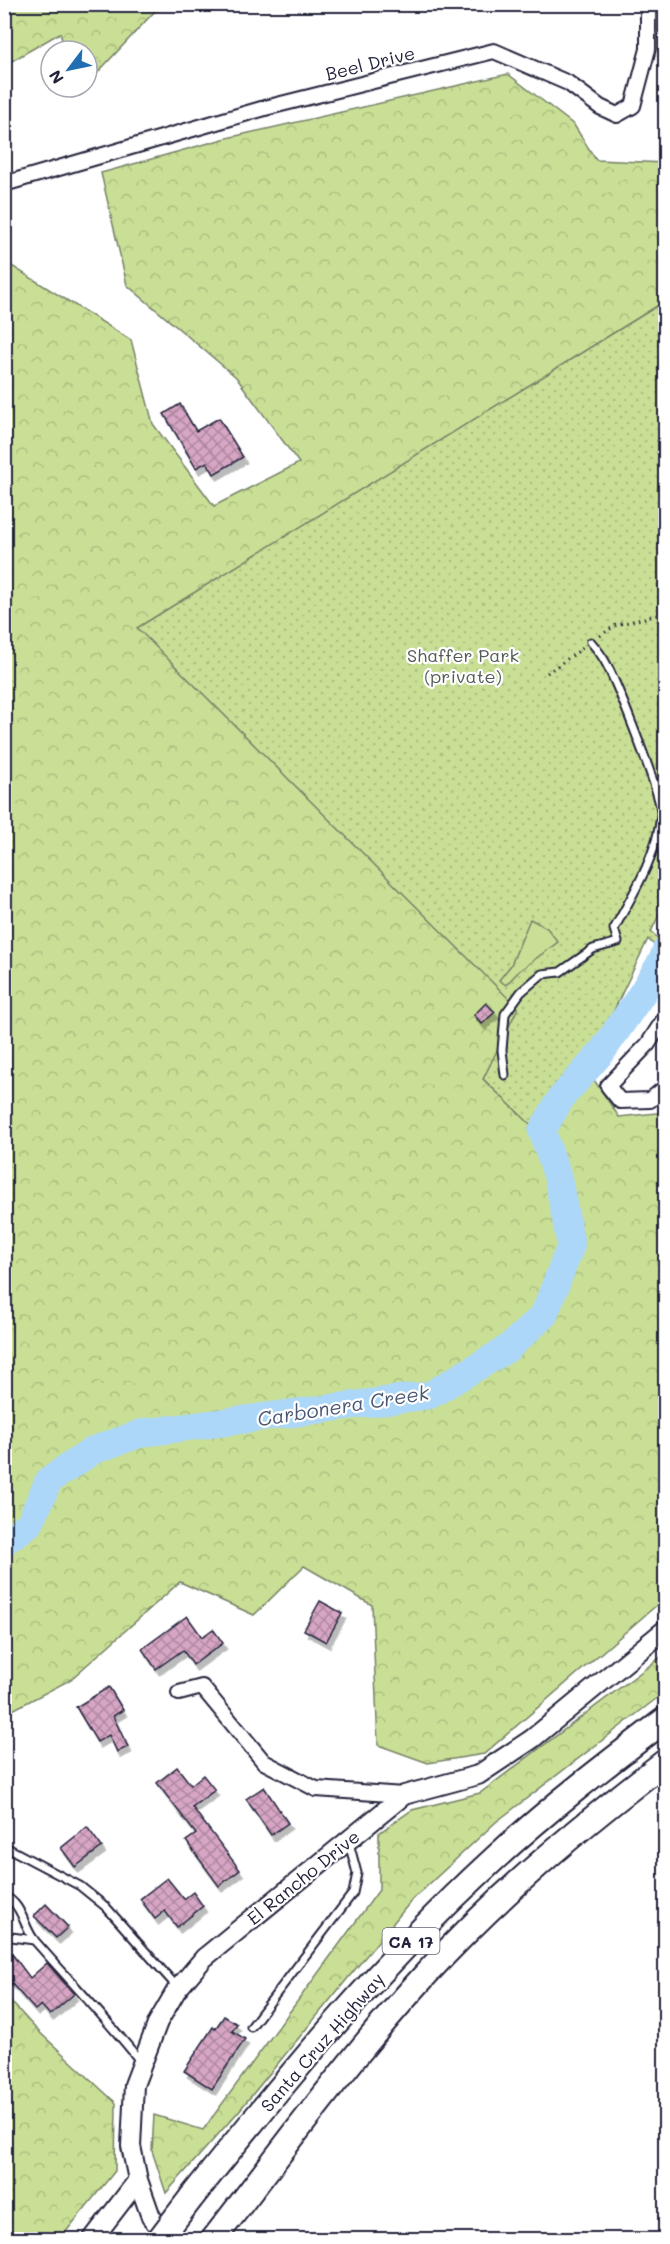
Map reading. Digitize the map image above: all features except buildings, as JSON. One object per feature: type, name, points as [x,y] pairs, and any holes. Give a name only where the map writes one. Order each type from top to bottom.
[{"type":"highway","name":"Santa Cruz Highway","points":[[159,2240],[321,2040],[444,1908],[543,1816],[666,1719]]},
{"type":"highway","name":"Santa Cruz Highway","points":[[216,2236],[375,2034],[436,1964],[553,1851],[666,1761]]},
{"type":"street","name":"Beel Drive","points":[[4,184],[265,108],[494,51],[567,83],[600,107],[617,115],[633,106],[648,49],[648,4]]},
{"type":"street","points":[[666,1016],[648,1044],[608,1086],[620,1101],[650,1100],[666,1087]]},
{"type":"street","name":"El Rancho Drive","points":[[170,2240],[151,2217],[138,2180],[131,2146],[134,2085],[158,2022],[178,1988],[204,1958],[404,1795],[478,1775],[532,1739],[666,1629]]},
{"type":"street","points":[[179,1693],[202,1687],[264,1762],[315,1789],[404,1795]]},
{"type":"street","points":[[92,2240],[138,2180]]},
{"type":"lane","points":[[505,1075],[502,1050],[505,1014],[521,992],[542,974],[560,972],[593,949],[618,942],[614,929],[640,883],[658,831],[662,812],[622,699],[606,663],[591,642]]},
{"type":"lane","points":[[251,2028],[353,1893],[357,1874],[348,1840]]},
{"type":"lane","points":[[4,1846],[80,1886],[106,1907],[178,1988]]},
{"type":"lane","points":[[4,1896],[11,1898],[19,1909],[34,1940],[115,2028],[141,2063]]},
{"type":"lane","points":[[4,1936],[34,1940]]},
{"type":"green space","points":[[5,4],[191,4],[155,11],[99,71],[99,39],[62,39],[60,33],[50,39],[39,39],[39,45],[5,65]]},
{"type":"green space","points":[[508,74],[574,125],[596,160],[665,163],[665,301],[137,628],[518,1008],[483,1079],[550,1143],[586,1068],[619,1117],[665,1112],[666,1329],[660,1341],[666,1349],[665,1598],[484,1754],[428,1763],[378,1745],[372,1605],[304,1566],[254,1615],[180,1582],[70,1680],[5,1714],[4,261],[131,340],[153,424],[214,506],[299,463],[236,377],[127,285],[101,173],[227,138]]},
{"type":"green space","name":"Shaffer Park (private)","points":[[665,301],[665,902],[651,932],[659,939],[656,947],[648,939],[550,1144],[483,1079],[490,1064],[484,1053],[136,628]]},
{"type":"green space","points":[[530,919],[547,928],[558,942],[519,971],[506,985],[499,980],[511,965]]},
{"type":"green space","points":[[665,1654],[665,1692],[496,1822],[412,1900],[238,2112],[166,2193],[152,2151],[154,2115],[203,2130],[379,1890],[379,1833],[412,1810],[480,1793]]},
{"type":"green space","points":[[5,1995],[36,2029],[116,2103],[115,2171],[60,2239],[5,2239]]},
{"type":"waterway","name":"Carbonera Creek","points":[[4,1542],[30,1523],[49,1480],[94,1450],[142,1433],[430,1395],[507,1349],[544,1315],[571,1245],[558,1178],[542,1131],[561,1098],[601,1053],[639,998],[662,961],[666,950]]}]
